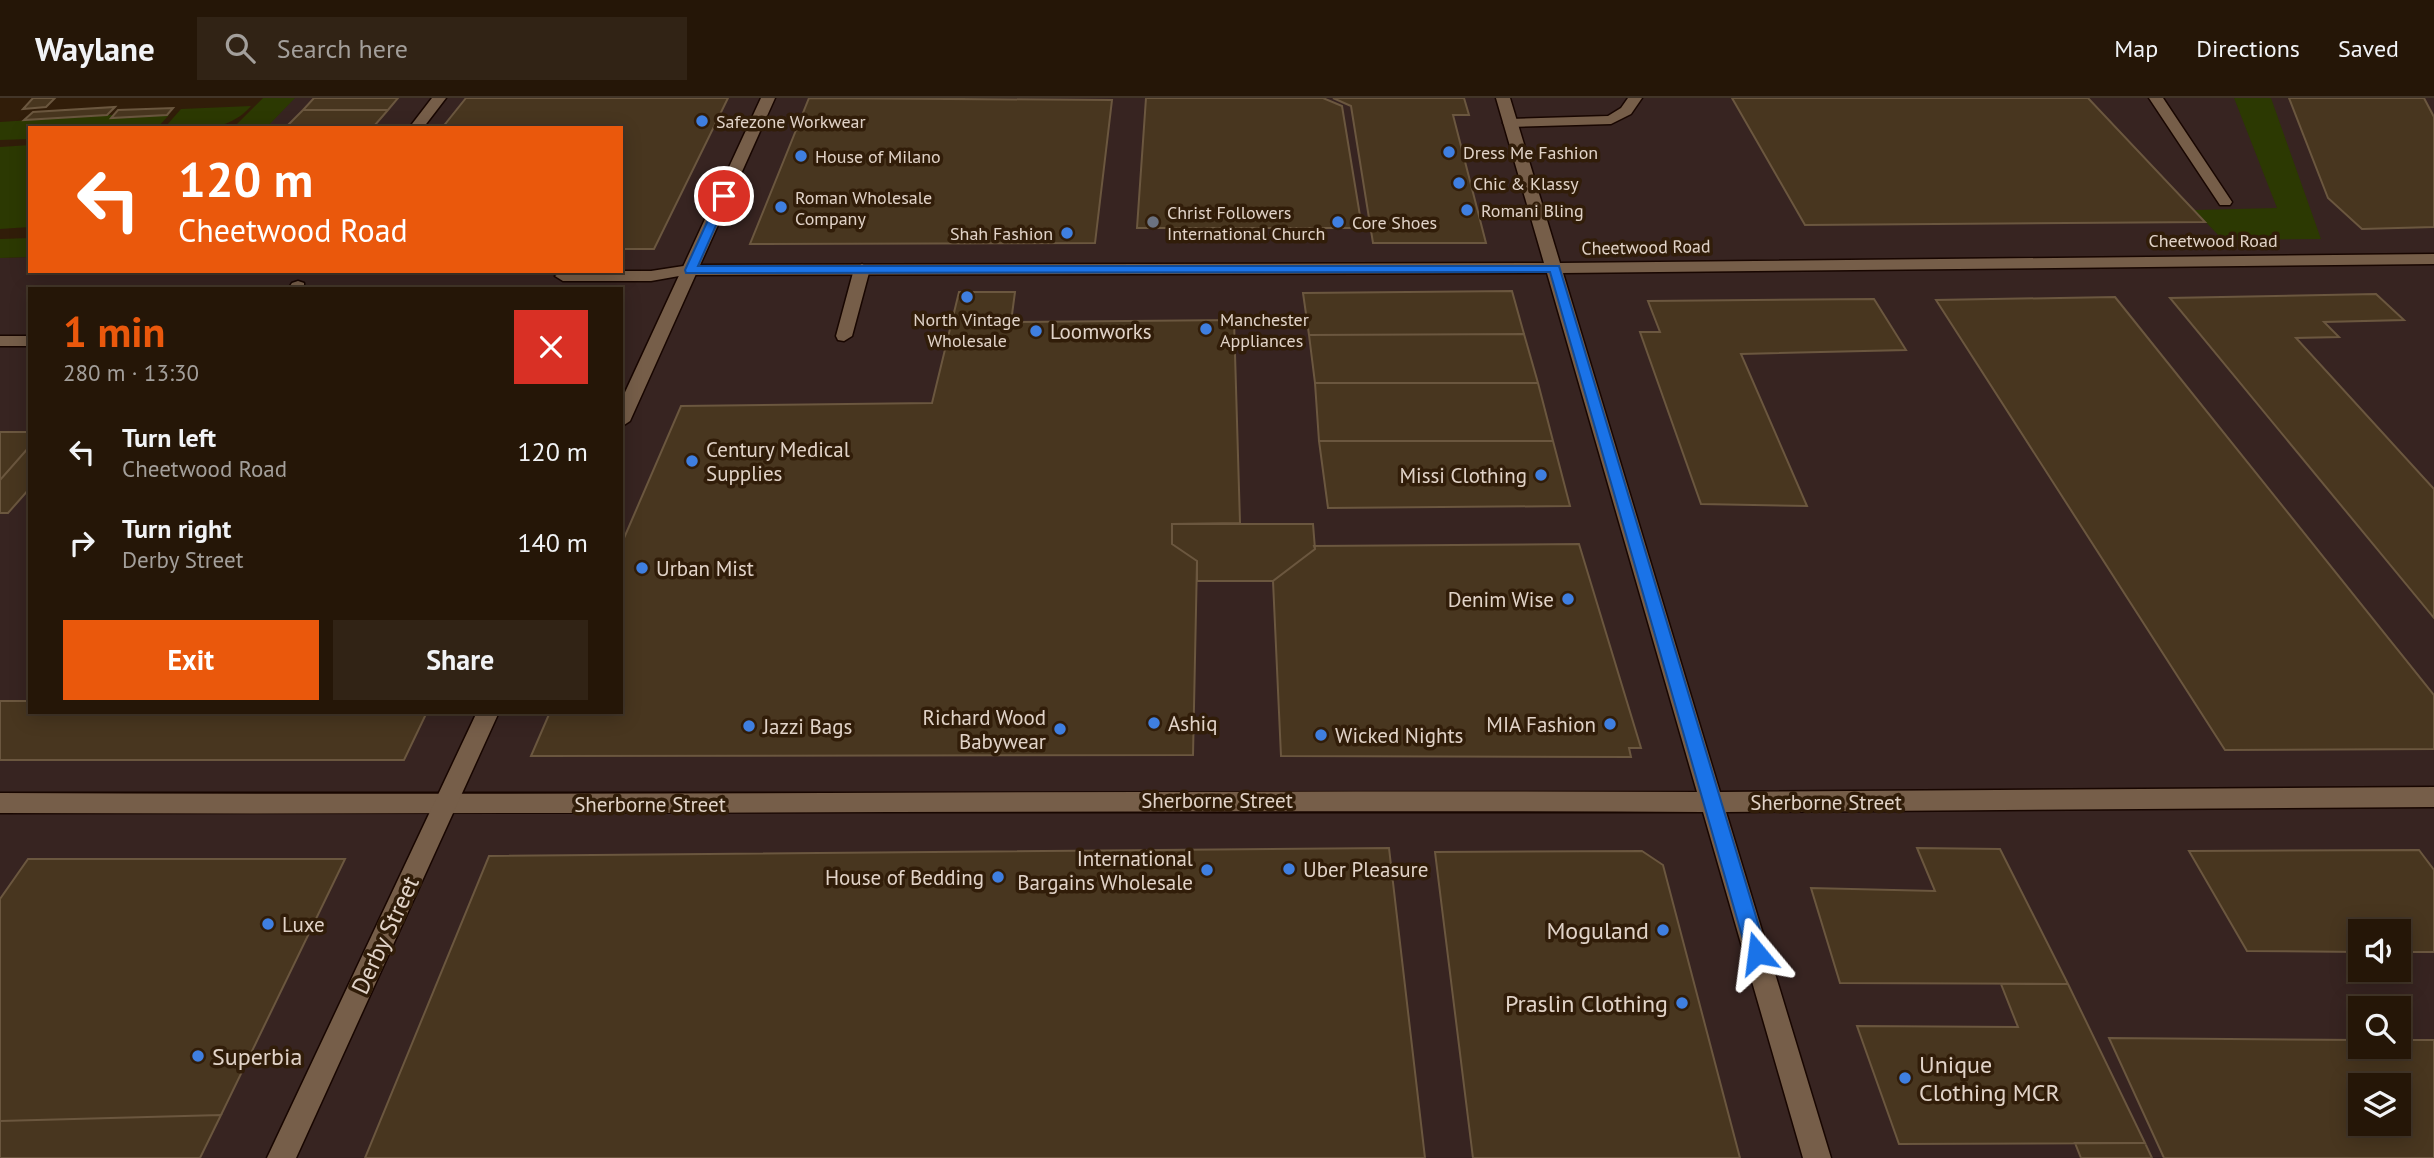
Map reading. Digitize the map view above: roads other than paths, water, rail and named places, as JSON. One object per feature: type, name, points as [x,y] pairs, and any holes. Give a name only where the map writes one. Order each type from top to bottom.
[{"type":"street","points":[[418,126],[439,98]]},
{"type":"street","points":[[623,417],[768,98]]},
{"type":"street","points":[[1503,98],[1817,1158]]},
{"type":"street","points":[[1510,123],[1611,120],[1626,111],[1635,98]]},
{"type":"street","points":[[2156,98],[2225,202]]},
{"type":"street","name":"Cheetwood Road","points":[[563,276],[651,276],[691,270],[1555,268],[2434,259]]},
{"type":"street","points":[[844,336],[862,269]]},
{"type":"street","points":[[0,341],[28,341]]},
{"type":"street","name":"Derby Street","points":[[281,1158],[487,714]]},
{"type":"street","name":"Sherborne Street","points":[[0,803],[445,805],[1225,800],[1712,802],[2434,797]]},
{"type":"place","name":"Safezone Workwear","points":[[702,121]]},
{"type":"place","name":"Dress Me Fashion","points":[[1449,152]]},
{"type":"place","name":"House of Milano","points":[[801,156]]},
{"type":"place","name":"Chic & Klassy","points":[[1459,183]]},
{"type":"place","name":"Roman Wholesale Company","points":[[781,207]]},
{"type":"place","name":"Romani Bling","points":[[1467,210]]},
{"type":"place","name":"Christ Followers International Church","points":[[1153,222]]},
{"type":"place","name":"Core Shoes","points":[[1338,222]]},
{"type":"place","name":"Shah Fashion","points":[[1067,233]]},
{"type":"place","name":"North Vintage Wholesale","points":[[967,297]]},
{"type":"place","name":"Manchester Appliances","points":[[1206,329]]},
{"type":"place","name":"Loomworks","points":[[1036,331]]},
{"type":"place","name":"Century Medical Supplies","points":[[692,461]]},
{"type":"place","name":"Missi Clothing","points":[[1541,475]]},
{"type":"place","name":"Urban Mist","points":[[642,568]]},
{"type":"place","name":"Denim Wise","points":[[1568,599]]},
{"type":"place","name":"Ashiq","points":[[1154,723]]},
{"type":"place","name":"MIA Fashion","points":[[1610,724]]},
{"type":"place","name":"Jazzi Bags","points":[[749,726]]},
{"type":"place","name":"Richard Wood Babywear","points":[[1060,729]]},
{"type":"place","name":"Wicked Nights","points":[[1321,735]]},
{"type":"place","name":"Uber Pleasure","points":[[1289,869]]},
{"type":"place","name":"International Bargains Wholesale","points":[[1207,870]]},
{"type":"place","name":"House of Bedding","points":[[998,877]]},
{"type":"place","name":"Luxe","points":[[268,924]]},
{"type":"place","name":"Moguland","points":[[1663,930]]},
{"type":"place","name":"Praslin Clothing","points":[[1682,1003]]},
{"type":"place","name":"Superbia","points":[[198,1056]]},
{"type":"place","name":"Unique Clothing MCR","points":[[1905,1078]]}]
